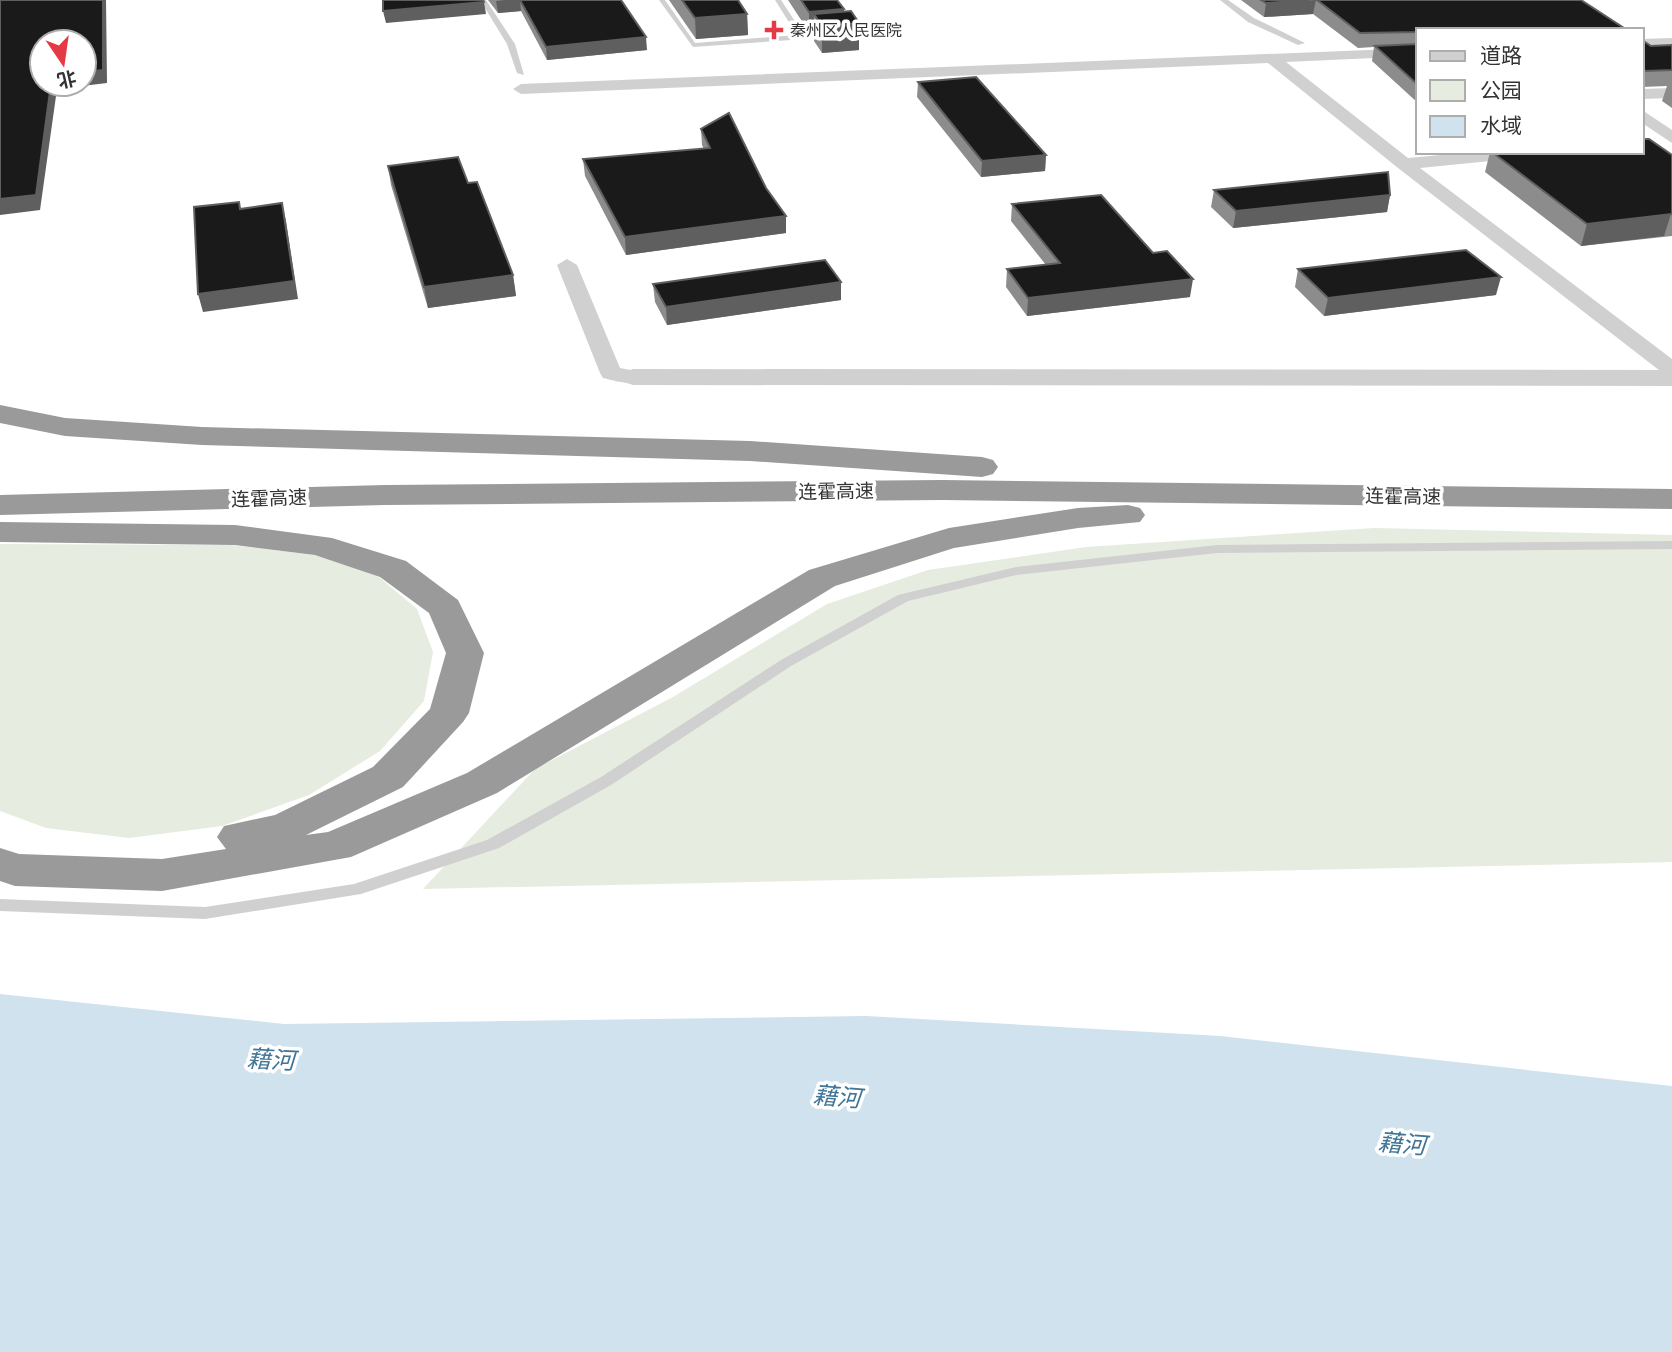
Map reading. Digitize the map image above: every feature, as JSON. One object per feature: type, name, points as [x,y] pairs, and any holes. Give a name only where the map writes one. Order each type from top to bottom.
[{"type":"highway","points":[[0,414],[65,427],[202,436],[750,451],[1044,471]]},
{"type":"highway","name":"连霍高速","points":[[0,484],[1044,471],[1672,477]]},
{"type":"highway","name":"连霍高速","points":[[0,505],[385,495],[929,490],[1672,499]]},
{"type":"highway","points":[[0,864],[15,870],[162,875],[336,845],[482,783],[822,578],[949,538],[1078,518],[1403,496]]},
{"type":"highway","points":[[0,531],[235,536],[320,545],[393,569],[445,608],[465,653],[449,713],[388,777],[285,828],[138,856],[17,845],[0,838]]},
{"type":"street","points":[[1644,43],[1672,42]]},
{"type":"street","points":[[521,81],[1416,52]]},
{"type":"street","points":[[1272,58],[1404,164],[1672,369]]},
{"type":"street","points":[[1644,94],[1672,93]]},
{"type":"street","points":[[1644,117],[1672,138]]},
{"type":"street","points":[[1652,146],[1672,145]]},
{"type":"street","points":[[1404,164],[1511,154]]},
{"type":"street","points":[[567,265],[611,373],[633,377],[1672,379]]},
{"type":"lane","points":[[483,0],[511,44],[521,81]]},
{"type":"lane","points":[[662,0],[693,45],[843,34]]},
{"type":"lane","points":[[778,0],[802,37]]},
{"type":"lane","points":[[1223,0],[1251,20],[1301,43]]},
{"type":"lane","points":[[0,905],[205,913],[355,890],[493,844],[606,781],[786,663],[903,598],[1016,571],[1217,549],[1672,545]]},
{"type":"green space","points":[[1374,528],[1672,535],[1672,862],[423,889],[535,769],[673,697],[827,604],[928,570],[1086,547]]},
{"type":"green space","points":[[0,544],[231,545],[324,556],[379,577],[417,609],[433,652],[424,701],[380,751],[309,795],[222,826],[129,838],[46,828],[0,811]]},
{"type":"water","name":"藉河","points":[[0,994],[284,1024],[866,1016],[1220,1036],[1672,1086],[1672,1352],[0,1352]]},
{"type":"building","points":[[0,0],[103,0],[103,70],[98,71],[98,28],[28,28],[28,98],[49,98],[36,195],[0,199]]},
{"type":"building","points":[[383,0],[483,0],[484,2],[383,11]]},
{"type":"building","points":[[520,0],[621,0],[646,37],[546,47]]},
{"type":"building","points":[[682,0],[738,0],[747,14],[695,18]]},
{"type":"building","points":[[801,0],[837,0],[844,9],[809,12]]},
{"type":"building","points":[[1261,0],[1309,0],[1266,3]]},
{"type":"building","points":[[1317,0],[1581,0],[1624,28],[1416,28],[1416,32],[1360,33]]},
{"type":"building","points":[[851,11],[859,23],[822,26],[814,14]]},
{"type":"building","points":[[1644,41],[1651,46],[1672,45],[1672,70],[1646,71]]},
{"type":"building","points":[[1416,44],[1416,83],[1375,46]]},
{"type":"building","points":[[976,77],[1046,155],[982,161],[918,82]]},
{"type":"building","points":[[729,113],[766,188],[786,216],[625,237],[583,159],[710,148],[701,129]]},
{"type":"building","points":[[1644,139],[1649,139],[1672,155],[1672,214],[1587,224],[1495,154],[1644,154]]},
{"type":"building","points":[[458,157],[468,183],[477,182],[513,275],[424,287],[388,166]]},
{"type":"building","points":[[1388,172],[1390,195],[1236,211],[1214,190]]},
{"type":"building","points":[[1101,195],[1153,253],[1167,251],[1193,279],[1028,298],[1007,269],[1060,263],[1012,204]]},
{"type":"building","points":[[239,202],[240,209],[282,203],[294,281],[198,294],[194,207]]},
{"type":"building","points":[[1466,250],[1501,277],[1328,298],[1298,269]]},
{"type":"building","points":[[825,260],[841,282],[666,307],[653,284]]},
{"type":"place","name":"秦州区人民医院","points":[[774,30]]}]
